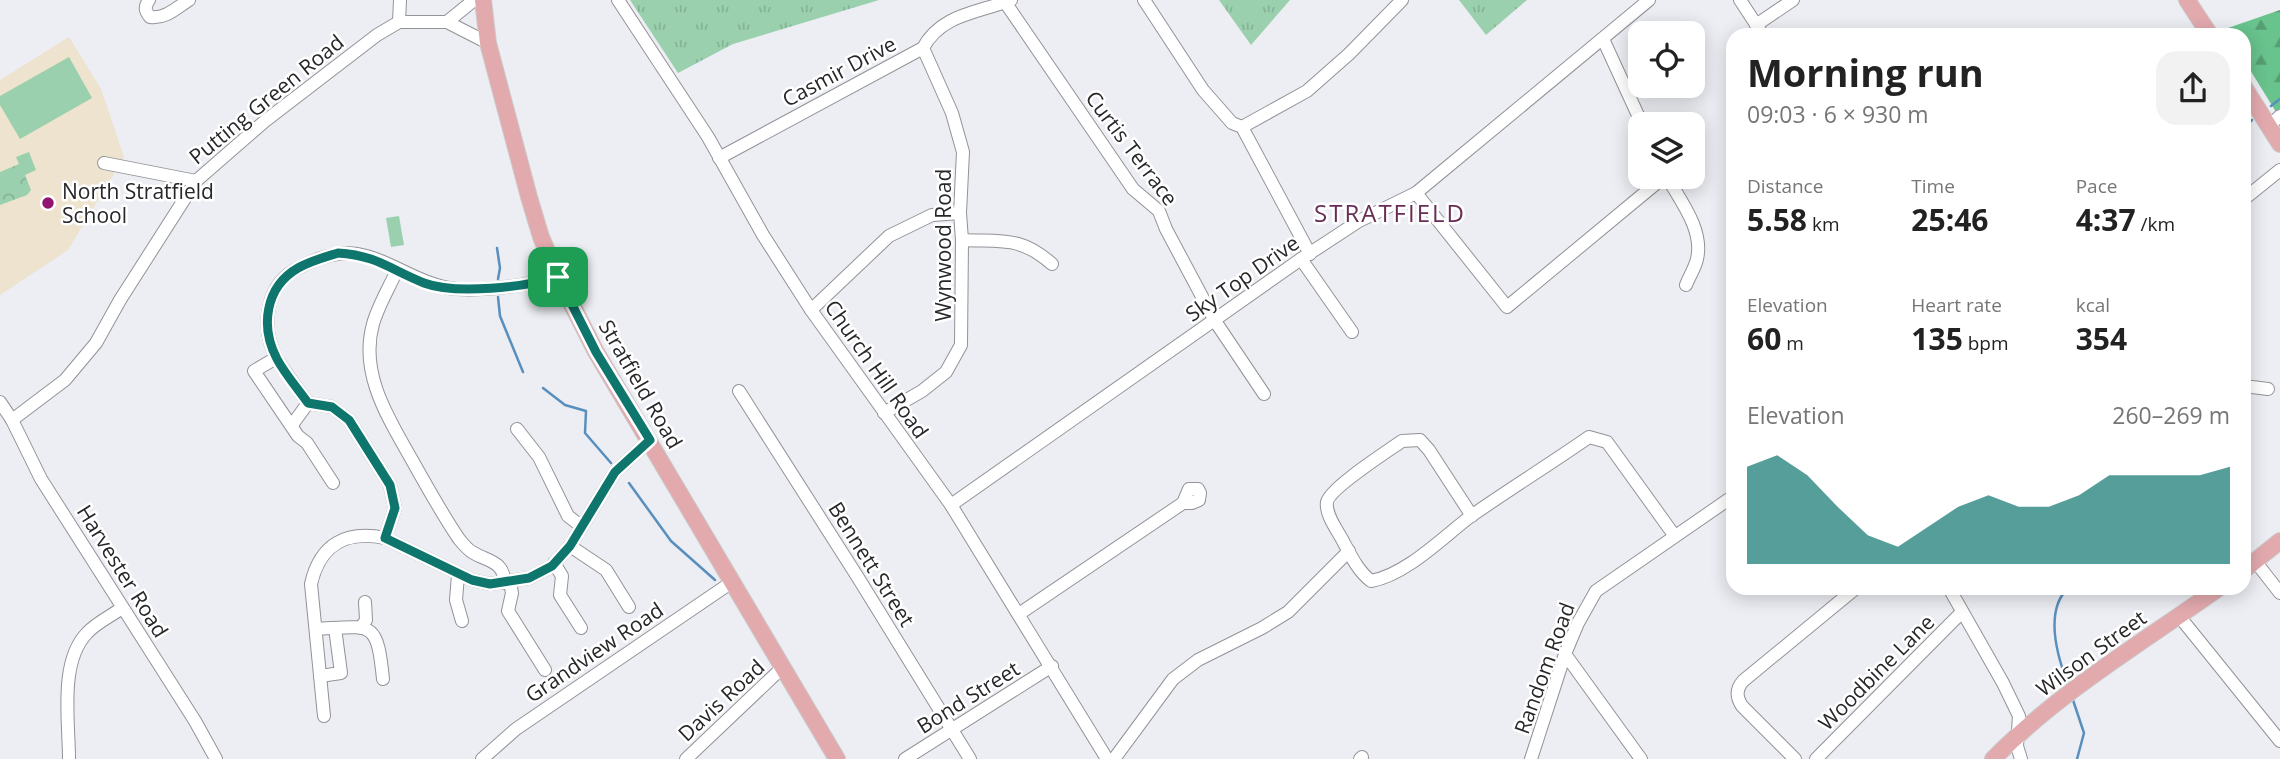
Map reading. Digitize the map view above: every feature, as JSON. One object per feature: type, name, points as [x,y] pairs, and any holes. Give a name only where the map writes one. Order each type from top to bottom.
[{"type":"main road","name":"Stratfield Road","points":[[483,0],[488,43],[528,197],[558,277],[596,352],[837,759]]},
{"type":"main road","points":[[2187,0],[2205,28]]},
{"type":"main road","points":[[2251,95],[2274,121],[2280,144]]},
{"type":"main road","points":[[2251,564],[2280,541]]},
{"type":"main road","name":"Wilson Street","points":[[1993,759],[2076,688],[2210,595]]},
{"type":"street","points":[[149,0],[146,12],[155,18],[164,17],[189,0]]},
{"type":"street","points":[[400,0],[399,22],[447,22],[488,43]]},
{"type":"street","points":[[447,22],[474,0]]},
{"type":"street","name":"Church Hill Road","points":[[618,0],[708,137],[763,235],[811,310],[951,505],[1107,759]]},
{"type":"street","points":[[1144,0],[1203,90],[1232,123],[1242,127],[1306,257],[1352,331]]},
{"type":"street","points":[[1242,127],[1307,91],[1349,54],[1402,0]]},
{"type":"street","name":"Sky Top Drive","points":[[951,505],[1359,221],[1416,193],[1649,0]]},
{"type":"street","points":[[1740,0],[1759,28]]},
{"type":"street","points":[[1762,28],[1793,0]]},
{"type":"street","name":"Casmir Drive","points":[[719,158],[923,48],[930,35],[953,18],[1008,1]]},
{"type":"street","name":"Curtis Terrace","points":[[1008,1],[1133,189],[1159,211],[1215,321],[1264,394]]},
{"type":"street","name":"Putting Green Road","points":[[12,420],[65,380],[96,343],[120,300],[196,181],[265,121],[377,34],[399,22]]},
{"type":"street","points":[[1603,39],[1636,112]]},
{"type":"street","name":"Wynwood Road","points":[[884,413],[922,391],[946,372],[961,345],[960,213],[963,152],[952,113],[923,48]]},
{"type":"street","points":[[104,163],[196,181]]},
{"type":"street","points":[[2251,193],[2280,170]]},
{"type":"street","points":[[1416,193],[1507,307],[1650,189]]},
{"type":"street","points":[[1673,189],[1691,218],[1697,242],[1697,258],[1686,285]]},
{"type":"street","points":[[811,310],[889,236],[932,215],[960,213]]},
{"type":"street","points":[[962,240],[1022,243],[1052,264]]},
{"type":"street","points":[[385,538],[395,508],[390,485],[349,420],[332,407],[308,403],[276,358],[268,329],[267,310],[279,284],[296,269],[313,260],[338,253],[370,257],[428,284],[458,289],[542,282],[558,277]]},
{"type":"street","points":[[397,270],[373,324],[371,368],[377,393],[386,415],[459,539],[472,552],[498,564],[512,593],[508,611],[545,670]]},
{"type":"street","points":[[276,358],[254,371],[333,483]]},
{"type":"street","points":[[2251,388],[2268,389]]},
{"type":"street","name":"Bennett Street","points":[[739,391],[970,759]]},
{"type":"street","name":"Harvester Road","points":[[0,402],[12,420],[41,479],[195,721],[216,759]]},
{"type":"street","points":[[292,425],[308,403]]},
{"type":"street","points":[[517,429],[539,457],[568,516],[581,526]]},
{"type":"street","points":[[1472,516],[1420,440],[1402,441],[1341,485],[1327,502],[1328,513],[1363,575],[1371,580],[1381,579],[1396,572],[1472,516],[1589,437],[1607,442],[1674,535]]},
{"type":"street","points":[[324,716],[311,584],[324,553],[347,538],[385,538],[458,575],[490,584],[529,578],[554,563],[570,546],[615,472],[650,440]]},
{"type":"street","name":"Random Road","points":[[1531,759],[1564,654],[1595,591],[1726,501]]},
{"type":"street","points":[[1019,614],[1183,503]]},
{"type":"street","points":[[570,546],[606,570],[629,607]]},
{"type":"street","points":[[1114,759],[1173,679],[1198,660],[1288,612],[1349,551]]},
{"type":"street","points":[[554,563],[562,576],[560,595],[581,628]]},
{"type":"street","points":[[2251,568],[2280,593]]},
{"type":"street","points":[[458,575],[456,600],[462,621]]},
{"type":"street","name":"Grandview Road","points":[[482,759],[516,729],[732,582]]},
{"type":"street","points":[[1795,759],[1742,706],[1737,698],[1738,688],[1847,595]]},
{"type":"street","points":[[1953,595],[2019,716],[2017,746],[2021,759]]},
{"type":"street","points":[[362,626],[366,620],[365,602]]},
{"type":"street","points":[[69,759],[70,664],[76,647],[88,631],[122,608]]},
{"type":"street","name":"Woodbine Lane","points":[[1816,759],[1962,612]]},
{"type":"street","points":[[2179,616],[2280,741]]},
{"type":"street","points":[[316,629],[362,626],[374,635],[379,644],[383,679]]},
{"type":"street","points":[[320,676],[341,673],[335,628]]},
{"type":"street","points":[[1564,654],[1641,759]]},
{"type":"street","name":"Bond Street","points":[[905,759],[1052,666]]},
{"type":"street","name":"Davis Road","points":[[686,759],[782,668]]},
{"type":"shaded area","name":"North Stratfield School","points":[[69,37],[101,89],[124,157],[68,250],[0,295],[0,80]]},
{"type":"green space","points":[[630,0],[879,0],[733,44],[678,73]]},
{"type":"green space","points":[[1219,0],[1290,0],[1251,45]]},
{"type":"green space","points":[[1459,0],[1527,0],[1486,35]]},
{"type":"green space","points":[[2280,10],[2280,108],[2276,112],[2251,71],[2251,28],[2228,28]]},
{"type":"green space","points":[[69,57],[92,98],[20,139],[0,105],[0,96]]},
{"type":"green space","points":[[29,152],[36,170],[25,175],[31,190],[27,195],[0,205],[0,172],[19,164],[16,157]]},
{"type":"green space","points":[[399,216],[404,245],[391,247],[386,218]]},
{"type":"waterway","points":[[2271,106],[2280,99]]},
{"type":"waterway","points":[[497,248],[500,268],[498,279]]},
{"type":"waterway","points":[[498,297],[500,316],[523,372]]},
{"type":"waterway","points":[[543,388],[565,405],[586,411],[585,433],[611,463]]},
{"type":"waterway","points":[[629,483],[671,541],[715,580]]},
{"type":"waterway","points":[[2062,595],[2056,610],[2055,636],[2069,687]]},
{"type":"waterway","points":[[2072,697],[2084,733],[2077,759]]},
{"type":"place","name":"North Stratfield School","points":[[48,203]]},
{"type":"district","name":"STRATFIELD","points":[[1390,212]]},
{"type":"route","points":[[338,253],[370,257],[428,284],[458,289],[542,282],[558,277],[596,352],[650,440],[615,472],[570,546],[552,566],[529,578],[510,582],[490,584],[472,580],[385,538],[395,508],[390,485],[349,420],[332,407],[308,403],[276,358],[268,329],[267,310],[279,284],[296,269],[313,260],[338,253]]}]
